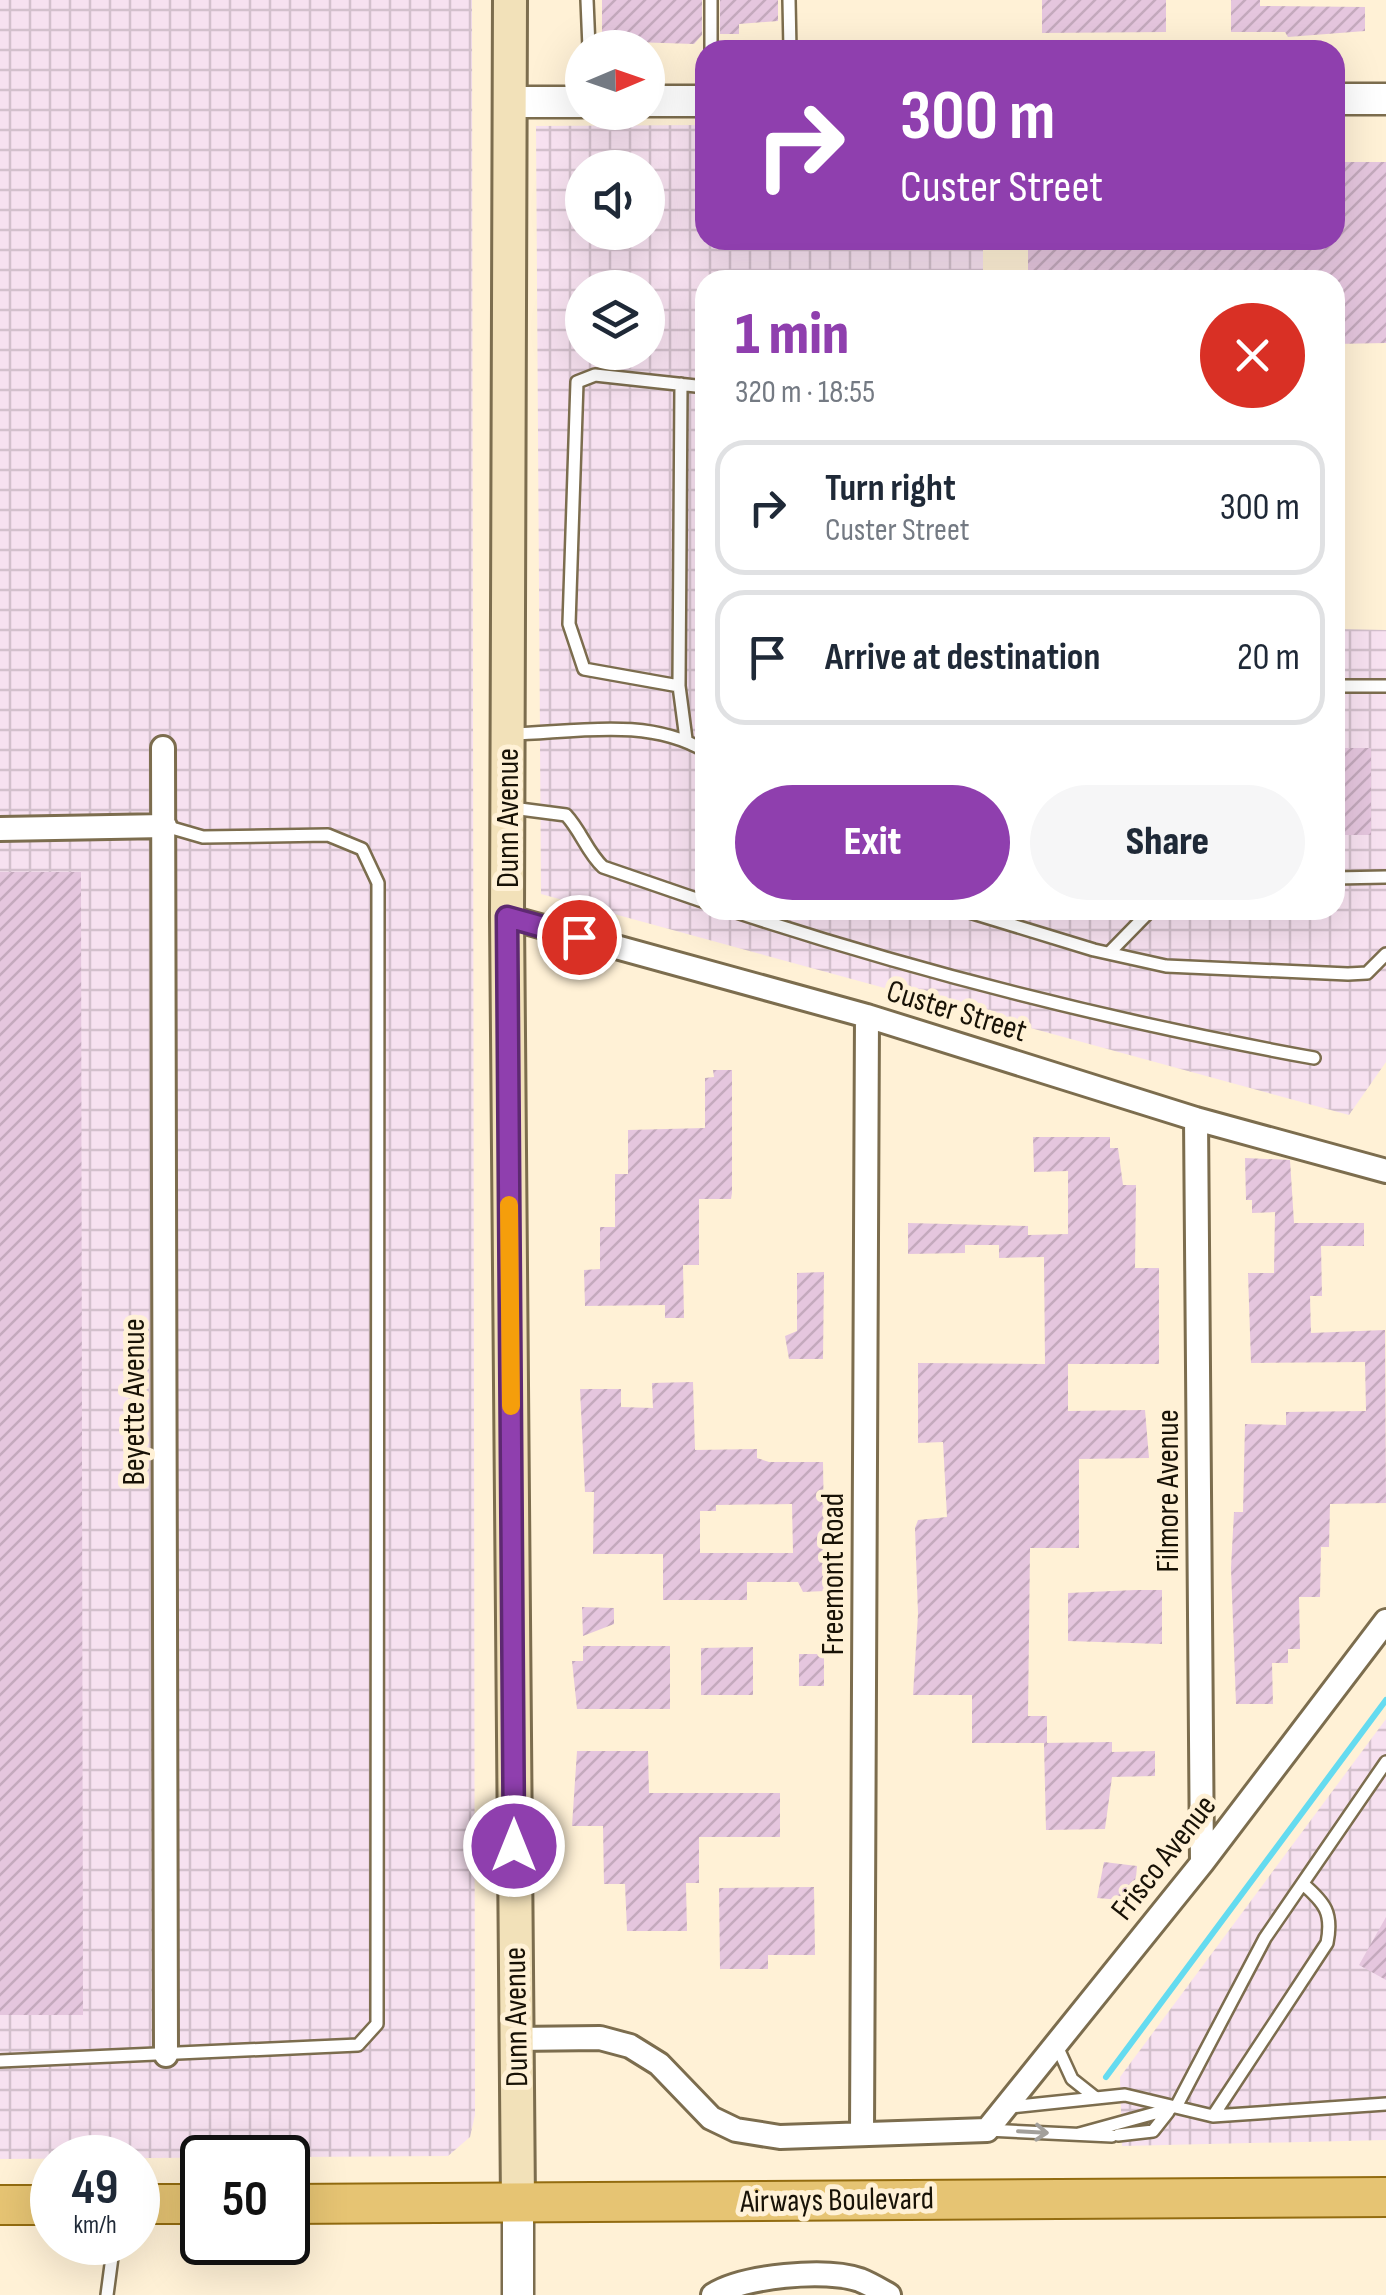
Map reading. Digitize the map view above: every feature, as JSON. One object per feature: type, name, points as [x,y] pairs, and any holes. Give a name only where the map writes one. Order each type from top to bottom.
[{"type":"main road","name":"Dunn Avenue","points":[[510,0],[507,917],[518,2203]]},
{"type":"main road","name":"Airways Boulevard","points":[[310,2204],[1386,2197]]},
{"type":"main road","points":[[0,2205],[30,2205]]},
{"type":"street","points":[[1345,99],[1386,99]]},
{"type":"street","points":[[665,102],[695,101]]},
{"type":"street","points":[[511,102],[565,102]]},
{"type":"street","name":"Beyette Avenue","points":[[163,748],[166,2055]]},
{"type":"street","points":[[0,829],[165,826]]},
{"type":"street","name":"Custer Street","points":[[507,917],[867,1016],[1196,1120],[1386,1172]]},
{"type":"street","name":"Freemont Road","points":[[862,2133],[867,1016]]},
{"type":"street","name":"Filmore Avenue","points":[[1196,1120],[1202,1863]]},
{"type":"street","name":"Frisco Avenue","points":[[987,2130],[1202,1863],[1386,1620]]},
{"type":"street","name":"Airways Boulevard","points":[[515,2040],[600,2038],[630,2046],[659,2064],[711,2118],[736,2130],[780,2138],[987,2130]]},
{"type":"street","name":"Dunn Avenue","points":[[518,2203],[518,2295]]},
{"type":"street","points":[[713,2295],[731,2284],[807,2275],[858,2279],[889,2295]]},
{"type":"lane","points":[[586,0],[587,30]]},
{"type":"lane","points":[[711,0],[711,40]]},
{"type":"lane","points":[[789,0],[790,40]]},
{"type":"lane","points":[[679,686],[584,668],[570,624],[578,382],[595,375],[695,386]]},
{"type":"lane","points":[[681,384],[679,686],[686,739]]},
{"type":"lane","points":[[1345,686],[1386,686]]},
{"type":"lane","points":[[508,734],[646,730],[695,745]]},
{"type":"lane","points":[[508,807],[566,814],[579,829],[590,856],[604,867],[695,899]]},
{"type":"lane","points":[[0,2061],[358,2045],[377,2024],[378,884],[362,850],[328,834],[203,837],[165,826]]},
{"type":"lane","points":[[1345,878],[1386,877]]},
{"type":"lane","points":[[764,920],[1022,997],[1167,1031],[1314,1058]]},
{"type":"lane","points":[[998,920],[1166,966],[1348,974],[1367,972],[1386,954]]},
{"type":"lane","points":[[1110,953],[1141,920]]},
{"type":"lane","points":[[987,2130],[1115,2136],[1153,2132],[1173,2108],[1265,1938],[1386,1762]]},
{"type":"lane","points":[[1213,2116],[1327,1944],[1331,1923],[1326,1905],[1303,1884]]},
{"type":"lane","points":[[1056,2044],[1072,2079],[1096,2098]]},
{"type":"lane","points":[[1005,2108],[1125,2095],[1213,2116],[1386,2104]]},
{"type":"lane","points":[[1078,2134],[1173,2108]]},
{"type":"lane","points":[[106,2295],[111,2265]]},
{"type":"shaded area","points":[[0,0],[472,0],[475,2115],[470,2137],[448,2156],[310,2157],[310,2135],[180,2135],[180,2158],[160,2158],[160,2135],[30,2135],[30,2159],[0,2159]]},
{"type":"shaded area","points":[[665,125],[695,125],[695,250],[983,250],[983,270],[695,270],[695,920],[1345,920],[1345,629],[1386,630],[1386,1062],[1349,1115],[541,894],[536,126],[565,126],[565,130],[665,130]]},
{"type":"shaded area","points":[[1386,1719],[1386,2140],[1122,2146],[1120,2077]]},
{"type":"building","points":[[602,0],[702,0],[702,35],[694,44],[665,43],[665,30],[602,30]]},
{"type":"building","points":[[720,0],[778,0],[778,21],[739,24],[739,34],[720,34]]},
{"type":"building","points":[[1042,0],[1166,0],[1166,32],[1042,33]]},
{"type":"building","points":[[1231,0],[1260,0],[1260,6],[1365,7],[1365,31],[1288,37],[1285,32],[1231,32]]},
{"type":"building","points":[[1345,162],[1386,162],[1386,343],[1345,344],[1345,270],[1028,270],[1028,250],[1345,250]]},
{"type":"building","points":[[1345,748],[1371,748],[1371,835],[1345,835]]},
{"type":"building","points":[[0,872],[81,872],[83,2015],[0,2015]]},
{"type":"building","points":[[713,1070],[732,1070],[732,1193],[731,1199],[699,1199],[699,1265],[683,1265],[684,1318],[665,1318],[665,1305],[585,1306],[584,1270],[600,1269],[600,1227],[615,1227],[615,1174],[628,1174],[628,1130],[705,1128],[705,1078],[714,1077]]},
{"type":"building","points":[[1033,1137],[1110,1137],[1110,1148],[1118,1148],[1123,1185],[1136,1185],[1135,1268],[1159,1268],[1159,1364],[1068,1364],[1068,1411],[1145,1410],[1149,1458],[1079,1459],[1079,1548],[1030,1548],[1028,1716],[1047,1716],[1047,1743],[972,1743],[972,1695],[913,1695],[918,1614],[915,1528],[918,1520],[947,1517],[943,1442],[918,1443],[918,1363],[1045,1364],[1044,1257],[999,1258],[999,1245],[965,1245],[965,1253],[908,1254],[908,1223],[1028,1226],[1028,1235],[1068,1234],[1068,1171],[1034,1172]]},
{"type":"building","points":[[1245,1158],[1290,1160],[1294,1223],[1364,1223],[1364,1246],[1321,1246],[1322,1296],[1310,1296],[1311,1333],[1385,1330],[1386,1503],[1330,1504],[1329,1547],[1321,1547],[1320,1597],[1299,1597],[1300,1649],[1288,1649],[1288,1663],[1272,1663],[1273,1704],[1236,1704],[1231,1568],[1234,1512],[1243,1512],[1245,1424],[1286,1425],[1286,1412],[1366,1411],[1365,1362],[1251,1363],[1248,1273],[1274,1273],[1275,1212],[1252,1213],[1252,1200],[1246,1200]]},
{"type":"building","points":[[824,1272],[823,1359],[789,1359],[785,1336],[797,1331],[797,1273]]},
{"type":"building","points":[[693,1382],[695,1450],[757,1449],[757,1458],[769,1462],[823,1462],[824,1528],[828,1528],[831,1582],[824,1583],[825,1591],[803,1592],[798,1582],[747,1582],[747,1600],[663,1600],[663,1554],[593,1554],[594,1492],[585,1492],[580,1389],[621,1389],[621,1407],[653,1408],[652,1383]],"holes":[[[792,1504],[793,1553],[700,1553],[700,1511],[716,1511],[716,1505]]]},
{"type":"building","points":[[1162,1590],[1162,1644],[1068,1641],[1068,1593]]},
{"type":"building","points":[[582,1607],[614,1608],[614,1624],[583,1636]]},
{"type":"building","points":[[583,1646],[670,1646],[670,1709],[577,1709],[572,1661],[583,1661]]},
{"type":"building","points":[[753,1647],[753,1695],[701,1695],[701,1648]]},
{"type":"building","points":[[799,1654],[824,1654],[824,1686],[799,1686]]},
{"type":"building","points":[[1112,1742],[1112,1752],[1155,1751],[1155,1776],[1112,1777],[1105,1829],[1046,1830],[1044,1743]]},
{"type":"building","points":[[577,1751],[648,1751],[649,1793],[780,1793],[780,1837],[699,1837],[699,1883],[686,1883],[687,1931],[627,1931],[625,1884],[604,1884],[603,1826],[572,1826]]},
{"type":"building","points":[[1104,1862],[1137,1866],[1134,1901],[1097,1898]]},
{"type":"building","points":[[814,1887],[815,1955],[768,1955],[768,1969],[720,1969],[719,1888]]},
{"type":"building","points":[[1386,1917],[1386,1980],[1359,1965]]},
{"type":"waterway","points":[[1106,2077],[1386,1700]]},
{"type":"slow traffic","points":[[509,1205],[511,1406]]},
{"type":"route","points":[[514,1846],[507,917],[579,937]]}]
